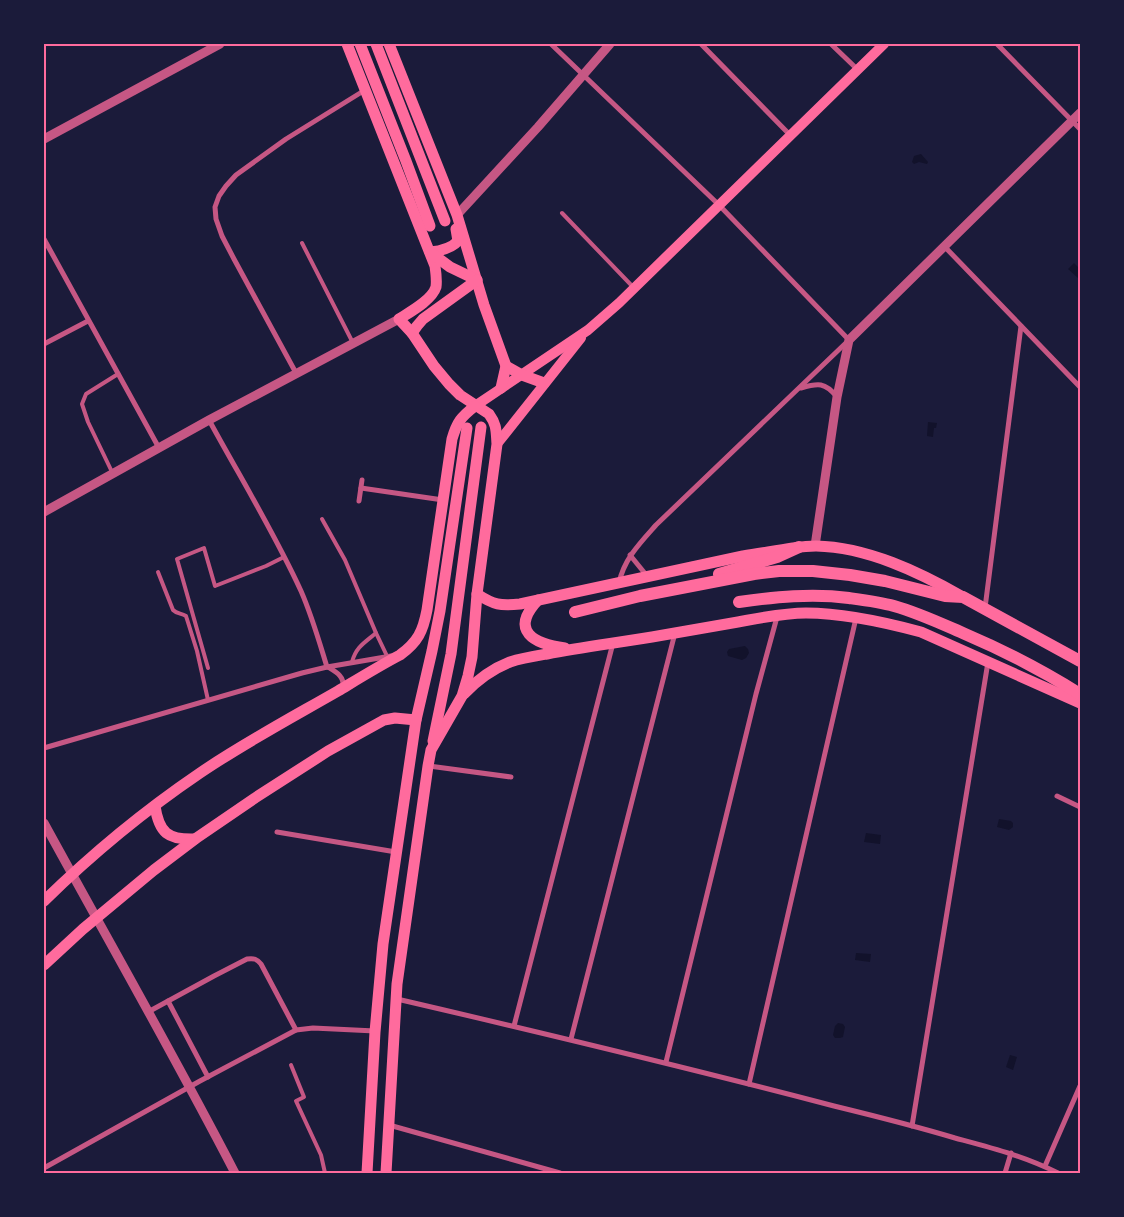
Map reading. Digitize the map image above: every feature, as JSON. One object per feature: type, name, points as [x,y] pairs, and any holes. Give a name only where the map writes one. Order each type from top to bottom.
[{"type":"highway","points":[[575,612],[640,596],[777,557],[799,548]]},
{"type":"highway","points":[[640,596],[754,574],[813,571],[850,575],[885,581],[945,596],[963,597],[1080,661]]},
{"type":"highway","points":[[739,602],[794,596],[820,596],[848,598],[894,606],[984,642],[1056,678],[1080,694]]},
{"type":"main road","points":[[347,44],[435,266],[436,285],[434,291],[419,305],[399,319],[412,333],[434,366],[449,384],[475,406],[488,414],[496,426],[497,444],[477,594],[472,657],[462,696],[431,750]]},
{"type":"main road","points":[[360,44],[430,226]]},
{"type":"main road","points":[[376,44],[445,221]]},
{"type":"main road","points":[[389,44],[458,215],[484,305],[506,366],[501,388]]},
{"type":"main road","points":[[44,901],[72,874],[127,827],[200,773],[296,714],[408,649],[423,629],[452,440],[458,421],[475,406],[588,330],[619,303],[884,44]]},
{"type":"main road","points":[[430,252],[448,248],[458,241],[455,224],[458,215]]},
{"type":"main road","points":[[430,252],[450,267],[478,280]]},
{"type":"main road","points":[[412,333],[423,319],[478,280]]},
{"type":"main road","points":[[497,444],[588,330]]},
{"type":"main road","points":[[506,366],[544,383]]},
{"type":"main road","points":[[386,1173],[397,984],[428,766],[451,654],[481,427]]},
{"type":"main road","points":[[368,1173],[382,944],[416,720],[440,612],[467,428]]},
{"type":"main road","points":[[477,594],[496,604],[507,605],[743,556],[815,546],[857,552],[898,564],[935,581],[963,597]]},
{"type":"main road","points":[[538,600],[526,615],[525,624],[527,632],[532,638],[542,644],[572,649]]},
{"type":"main road","points":[[462,696],[479,680],[494,670],[512,662],[613,642],[778,615],[806,613],[894,624],[921,632],[1080,703]]},
{"type":"main road","points":[[44,965],[83,929],[154,870],[195,839],[292,774],[328,751],[384,720],[395,718],[416,720]]},
{"type":"main road","points":[[155,806],[158,820],[166,833],[172,837],[195,839]]},
{"type":"street","points":[[44,140],[220,44]]},
{"type":"street","points":[[551,44],[719,206],[848,340]]},
{"type":"street","points":[[458,215],[610,44]]},
{"type":"street","points":[[701,44],[790,135]]},
{"type":"street","points":[[831,44],[857,69]]},
{"type":"street","points":[[996,44],[1080,129]]},
{"type":"street","points":[[296,374],[222,236],[216,219],[215,207],[219,196],[236,175],[286,139],[365,90]]},
{"type":"street","points":[[619,583],[630,555],[656,525],[1080,113]]},
{"type":"street","points":[[44,239],[159,448]]},
{"type":"street","points":[[944,246],[1080,387]]},
{"type":"street","points":[[44,512],[209,420],[399,319]]},
{"type":"street","points":[[44,344],[88,321]]},
{"type":"street","points":[[985,608],[1021,326]]},
{"type":"street","points":[[815,546],[837,397],[848,340]]},
{"type":"street","points":[[798,389],[821,384],[837,397]]},
{"type":"street","points":[[209,420],[284,556],[302,593],[328,667],[343,679],[343,688]]},
{"type":"street","points":[[359,501],[362,480]]},
{"type":"street","points":[[361,488],[443,500]]},
{"type":"street","points":[[630,555],[647,577]]},
{"type":"street","points":[[666,1062],[756,694],[778,615]]},
{"type":"street","points":[[749,1084],[856,618]]},
{"type":"street","points":[[571,1039],[675,633]]},
{"type":"street","points":[[514,1026],[613,642]]},
{"type":"street","points":[[44,748],[262,684],[328,667],[400,655]]},
{"type":"street","points":[[912,1126],[988,661]]},
{"type":"street","points":[[428,766],[511,777]]},
{"type":"street","points":[[1057,796],[1080,807]]},
{"type":"street","points":[[44,824],[190,1087],[235,1173]]},
{"type":"street","points":[[276,832],[396,852]]},
{"type":"street","points":[[148,1012],[252,958],[257,959],[261,964],[296,1030]]},
{"type":"street","points":[[396,999],[666,1062],[912,1126],[1011,1153],[1058,1173]]},
{"type":"street","points":[[168,1001],[208,1077]]},
{"type":"street","points":[[44,1168],[296,1030],[312,1028],[376,1032]]},
{"type":"street","points":[[1045,1166],[1080,1086]]},
{"type":"street","points":[[388,1125],[560,1173]]},
{"type":"street","points":[[1005,1173],[1011,1153]]},
{"type":"lane","points":[[562,213],[634,288]]},
{"type":"lane","points":[[302,243],[353,343]]},
{"type":"lane","points":[[113,474],[88,422],[82,404],[86,394],[118,374]]},
{"type":"lane","points":[[322,519],[345,560],[387,656]]},
{"type":"lane","points":[[208,668],[177,559],[204,548],[215,586],[266,566],[284,556]]},
{"type":"lane","points":[[158,572],[173,610],[186,616],[208,700]]},
{"type":"lane","points":[[352,662],[354,653],[376,633]]},
{"type":"lane","points":[[291,1065],[304,1098],[296,1102],[321,1155],[325,1173]]},
{"type":"shaded area","points":[[921,154],[928,162],[927,164],[919,162],[914,164],[912,162],[914,156]]},
{"type":"shaded area","points":[[1074,263],[1080,269],[1080,276],[1078,278],[1068,269]]},
{"type":"shaded area","points":[[928,422],[937,423],[936,428],[934,428],[933,437],[927,436]]},
{"type":"shaded area","points":[[745,646],[749,653],[746,658],[742,660],[728,656],[727,652],[729,649]]},
{"type":"shaded area","points":[[999,819],[1011,821],[1013,827],[1009,830],[997,827]]},
{"type":"shaded area","points":[[866,833],[881,835],[880,844],[864,842]]},
{"type":"shaded area","points":[[856,953],[871,954],[870,962],[855,960]]},
{"type":"shaded area","points":[[838,1023],[843,1024],[845,1027],[843,1037],[835,1038],[833,1035],[835,1026]]},
{"type":"shaded area","points":[[1010,1055],[1017,1057],[1013,1070],[1006,1067]]}]
